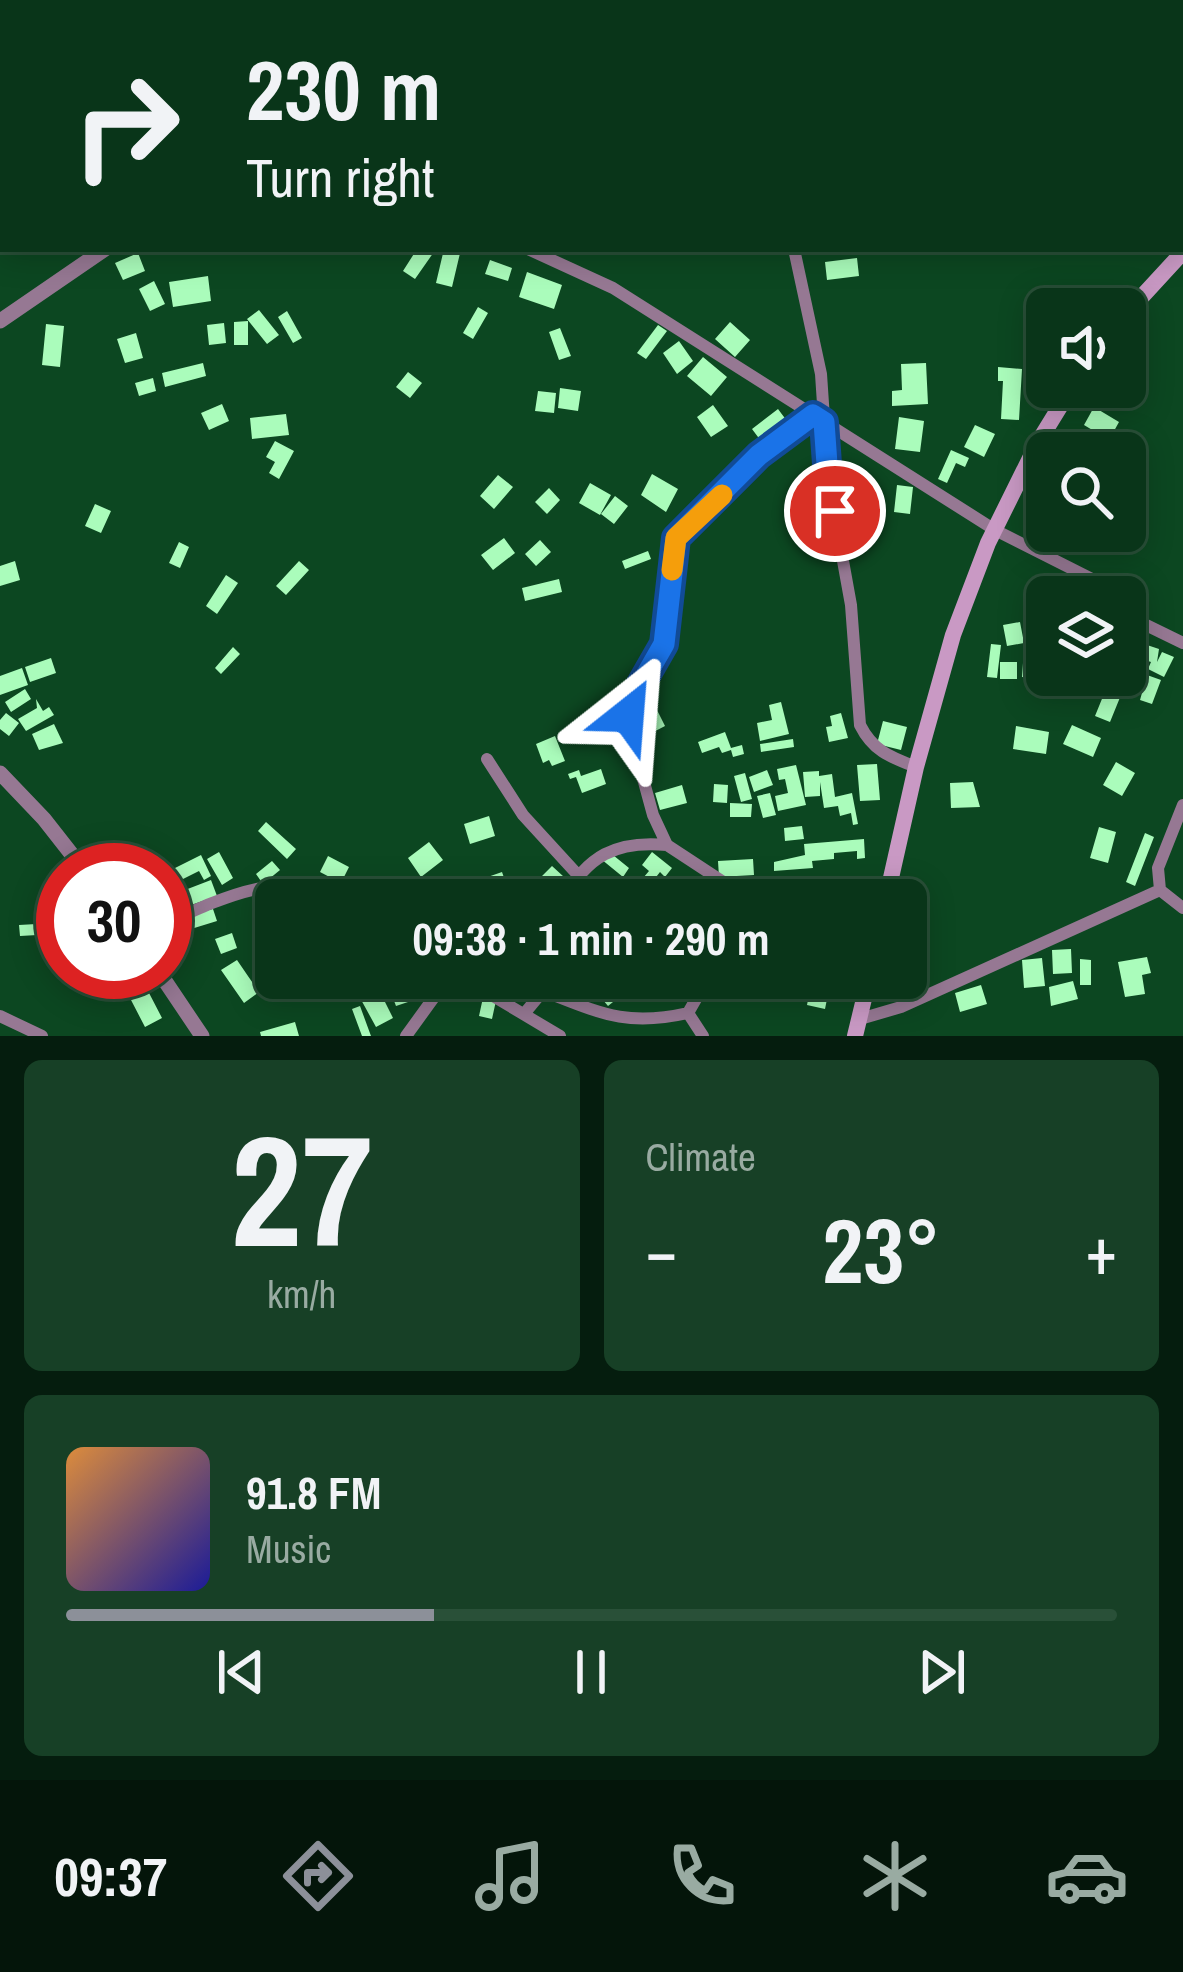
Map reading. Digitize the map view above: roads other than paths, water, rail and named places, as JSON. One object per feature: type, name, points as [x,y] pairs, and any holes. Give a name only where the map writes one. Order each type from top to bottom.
[{"type":"main road","points":[[1146,293],[1183,252]]},
{"type":"main road","points":[[891,879],[953,635],[995,530],[1059,408]]},
{"type":"street","points":[[0,321],[102,252]]},
{"type":"street","points":[[535,252],[613,288],[995,530],[1086,576]]},
{"type":"street","points":[[795,252],[821,374],[819,418],[851,605],[860,725],[881,754],[916,767]]},
{"type":"street","points":[[667,845],[653,815],[628,715],[629,705],[664,644],[676,538],[759,455],[819,418]]},
{"type":"street","points":[[1146,624],[1183,643]]},
{"type":"street","points":[[487,759],[523,814],[578,874]]},
{"type":"street","points":[[0,773],[63,843]]},
{"type":"street","points":[[1183,805],[1158,868],[1160,890],[1183,908]]},
{"type":"street","points":[[575,879],[613,849],[639,843],[667,845],[719,879]]},
{"type":"street","points":[[192,913],[255,889]]},
{"type":"street","points":[[858,1027],[1160,890]]},
{"type":"street","points":[[177,999],[202,1036]]},
{"type":"street","points":[[406,1036],[433,999]]},
{"type":"street","points":[[498,999],[560,1036]]},
{"type":"street","points":[[524,1015],[534,999]]},
{"type":"street","points":[[571,999],[612,1019],[656,1020],[688,1012],[696,999]]},
{"type":"street","points":[[688,1012],[703,1036]]},
{"type":"street","points":[[0,1016],[42,1036]]}]
